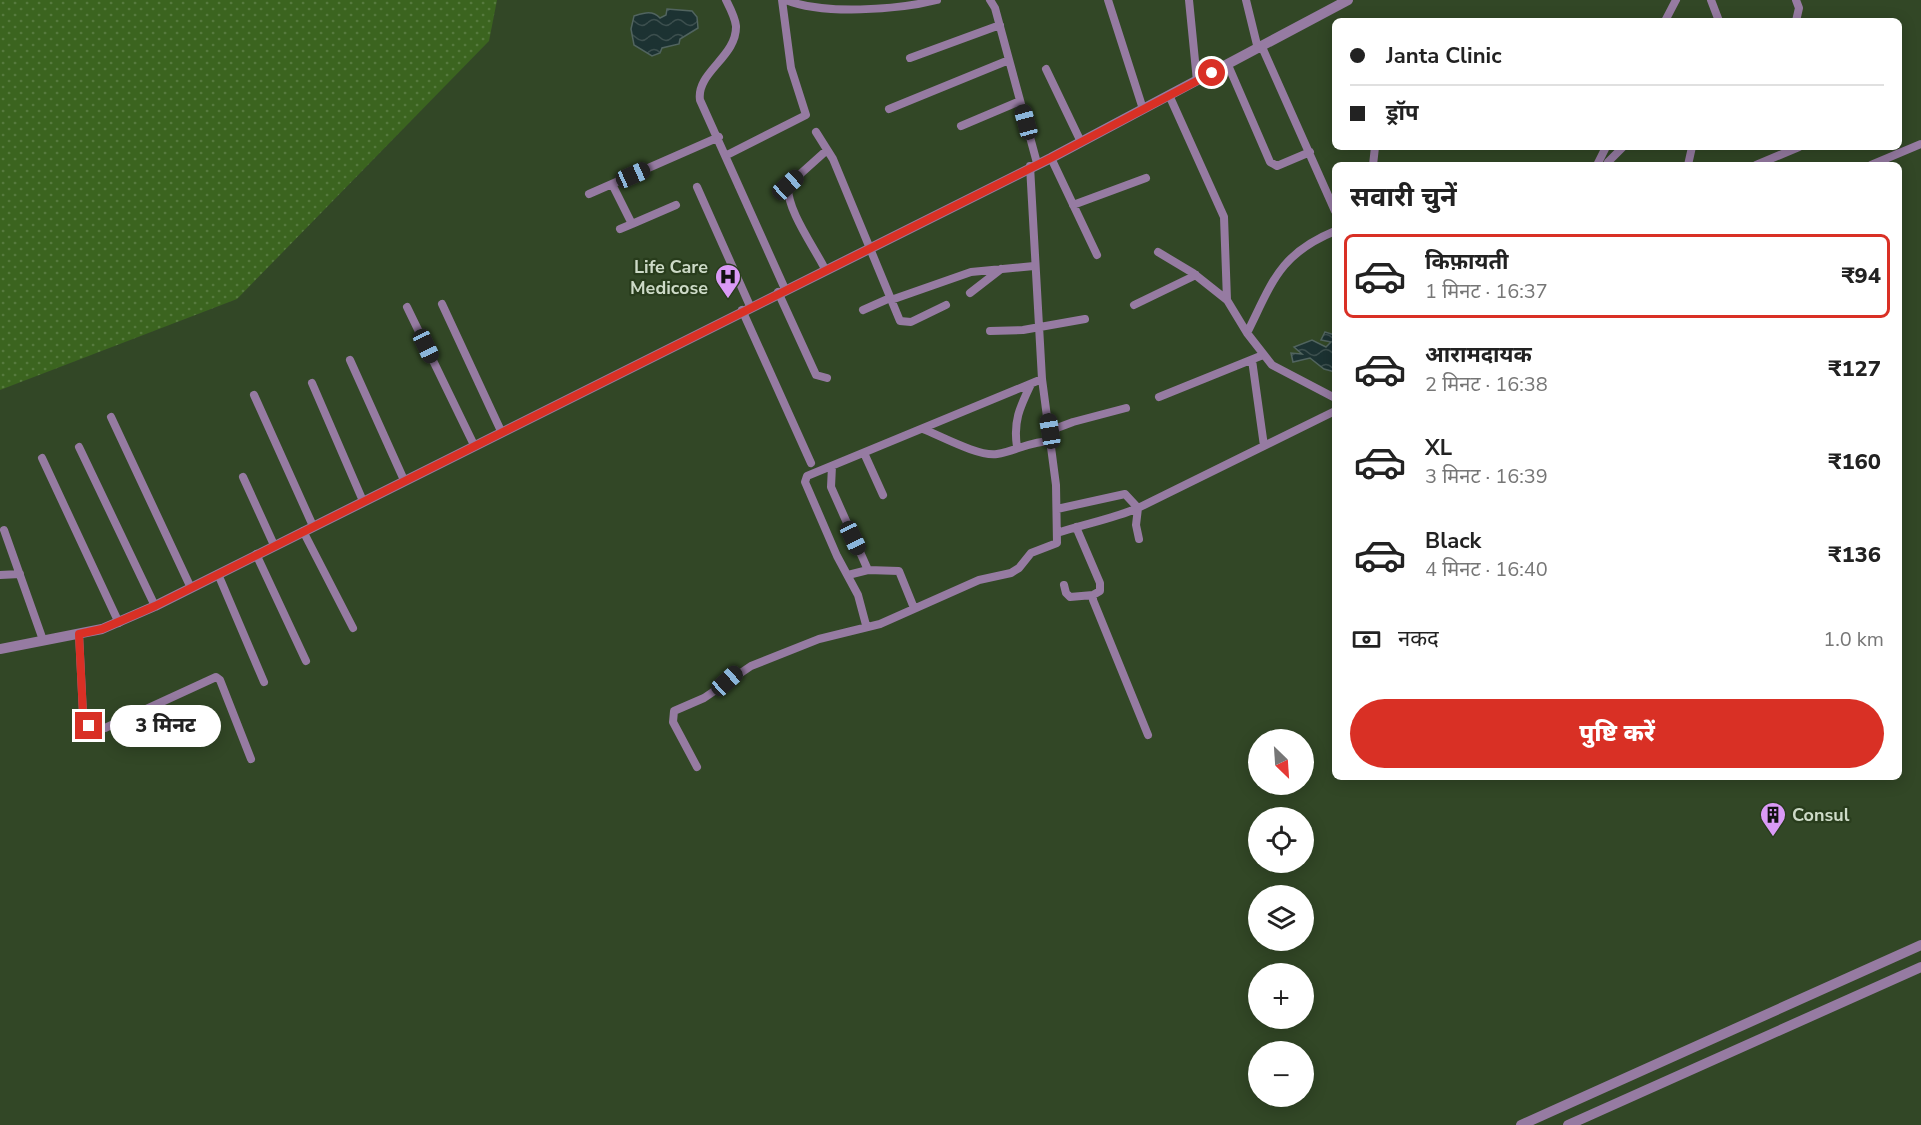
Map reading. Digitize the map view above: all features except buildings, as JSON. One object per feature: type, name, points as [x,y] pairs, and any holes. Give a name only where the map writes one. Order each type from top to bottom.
[{"type":"street","points":[[726,0],[735,20],[735,38],[699,93],[727,155],[816,375],[827,378]]},
{"type":"street","points":[[727,155],[806,115],[791,68],[784,0],[804,7],[819,8],[904,6],[937,0]]},
{"type":"street","points":[[697,767],[674,722],[674,711],[704,698],[751,666],[819,639],[846,634],[866,625],[880,624],[979,580],[1011,573],[1019,568],[1031,553],[1054,546],[1058,532],[1057,509],[1038,328],[1034,266],[1033,164],[1010,60],[990,0]]},
{"type":"street","points":[[1108,0],[1143,109]]},
{"type":"street","points":[[1189,0],[1197,81]]},
{"type":"street","points":[[1246,0],[1260,48],[1332,204]]},
{"type":"street","points":[[0,649],[79,634],[119,622],[155,606],[1033,164],[1051,158],[1260,48],[1329,4],[1348,0]]},
{"type":"street","points":[[1667,18],[1676,0]]},
{"type":"street","points":[[1711,0],[1718,18]]},
{"type":"street","points":[[1796,0],[1796,18]]},
{"type":"street","points":[[910,58],[1000,25]]},
{"type":"street","points":[[890,110],[1010,60]]},
{"type":"street","points":[[1228,65],[1270,162],[1273,165],[1282,165],[1310,152]]},
{"type":"street","points":[[1046,69],[1081,142]]},
{"type":"street","points":[[1168,95],[1224,217],[1227,300]]},
{"type":"street","points":[[962,126],[1020,101]]},
{"type":"street","points":[[816,132],[839,172],[899,319],[906,323],[946,305]]},
{"type":"street","points":[[589,194],[719,137]]},
{"type":"street","points":[[1878,162],[1921,144]]},
{"type":"street","points":[[825,268],[787,192],[788,185],[827,150]]},
{"type":"street","points":[[1610,162],[1620,150]]},
{"type":"street","points":[[1773,162],[1794,150]]},
{"type":"street","points":[[1051,158],[1096,255]]},
{"type":"street","points":[[1073,205],[1146,178]]},
{"type":"street","points":[[612,184],[632,224]]},
{"type":"street","points":[[697,187],[811,463]]},
{"type":"street","points":[[620,229],[676,205]]},
{"type":"street","points":[[1247,333],[1279,269],[1294,253],[1332,233]]},
{"type":"street","points":[[1158,252],[1196,275],[1227,300],[1263,355],[1286,374],[1332,397]]},
{"type":"street","points":[[863,310],[971,272],[1034,266]]},
{"type":"street","points":[[970,293],[1002,268]]},
{"type":"street","points":[[1134,305],[1196,275]]},
{"type":"street","points":[[441,304],[501,431]]},
{"type":"street","points":[[407,307],[474,445]]},
{"type":"street","points":[[990,330],[1038,328],[1085,319]]},
{"type":"street","points":[[1159,396],[1263,355]]},
{"type":"street","points":[[350,360],[404,480]]},
{"type":"street","points":[[1252,360],[1264,446]]},
{"type":"street","points":[[866,625],[861,600],[837,556],[805,482],[807,476],[1042,379]]},
{"type":"street","points":[[312,382],[363,501]]},
{"type":"street","points":[[1017,447],[1014,424],[1017,412],[1031,384]]},
{"type":"street","points":[[254,395],[313,526]]},
{"type":"street","points":[[1050,431],[1073,422],[1126,408]]},
{"type":"street","points":[[1058,532],[1116,517],[1138,508],[1332,412]]},
{"type":"street","points":[[111,417],[191,588]]},
{"type":"street","points":[[922,429],[983,454],[994,455],[1035,441],[1051,441]]},
{"type":"street","points":[[79,447],[155,606]]},
{"type":"street","points":[[864,453],[883,495]]},
{"type":"street","points":[[42,458],[119,622]]},
{"type":"street","points":[[832,466],[831,487],[868,570]]},
{"type":"street","points":[[243,477],[274,545]]},
{"type":"street","points":[[1057,509],[1125,494],[1138,508],[1136,525],[1139,539]]},
{"type":"street","points":[[1064,585],[1070,597],[1093,595],[1100,591],[1100,584],[1076,527]]},
{"type":"street","points":[[4,530],[43,640]]},
{"type":"street","points":[[303,531],[353,628]]},
{"type":"street","points":[[256,554],[306,661]]},
{"type":"street","points":[[848,575],[868,570],[899,571],[914,608]]},
{"type":"street","points":[[0,575],[20,574]]},
{"type":"street","points":[[218,574],[264,682]]},
{"type":"street","points":[[1093,595],[1097,612],[1148,735]]},
{"type":"street","points":[[79,634],[83,714],[89,726],[105,728],[216,677],[220,680],[251,759]]},
{"type":"street","points":[[1521,1125],[1921,945]]},
{"type":"street","points":[[1568,1125],[1921,968]]},
{"type":"green space","points":[[0,0],[497,0],[489,41],[237,299],[0,390]]},
{"type":"water","points":[[667,9],[692,11],[697,17],[698,28],[680,39],[679,44],[662,48],[660,53],[652,56],[634,45],[631,29],[634,16],[651,13],[660,18],[666,15]]},
{"type":"water","points":[[1325,332],[1332,334],[1332,371],[1324,369],[1310,358],[1293,362],[1291,353],[1302,354],[1294,347],[1312,340],[1326,347],[1331,342],[1321,340]]},
{"type":"place","name":"Life Care Medicose","points":[[728,300]]},
{"type":"place","name":"Consul","points":[[1773,838]]},
{"type":"route","points":[[89,726],[83,714],[79,634],[102,629],[155,606],[989,186],[1051,158],[1212,73]]}]
